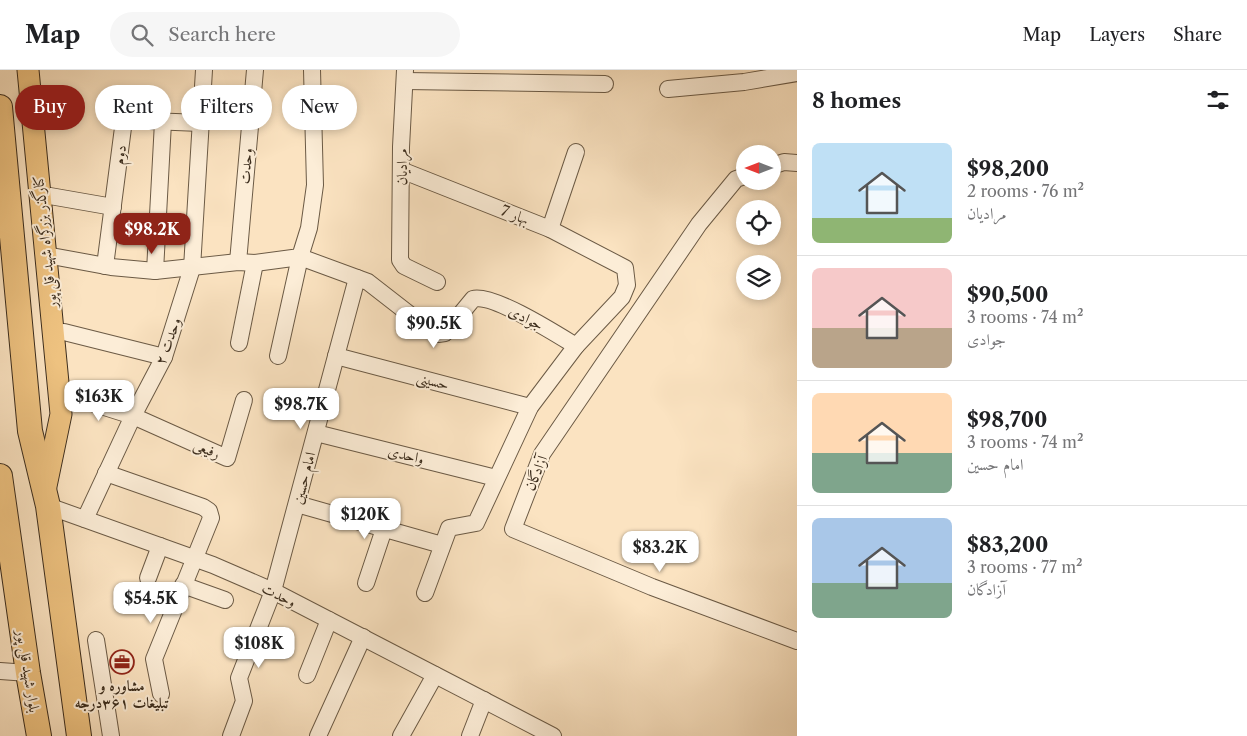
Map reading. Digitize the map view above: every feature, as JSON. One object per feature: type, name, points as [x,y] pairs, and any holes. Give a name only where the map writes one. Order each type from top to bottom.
[{"type":"highway","points":[[0,107],[30,431],[46,499],[79,736]]},
{"type":"highway","name":"بلوار شهید قلی پور","points":[[0,481],[28,674],[39,736]]},
{"type":"main road","name":"کنارگذر بزرگراه شهید قلی پور","points":[[28,70],[61,414],[46,499]]},
{"type":"street","name":"وحدت ۲","points":[[203,85],[204,70]]},
{"type":"street","name":"وحدت","points":[[238,262],[255,70]]},
{"type":"street","points":[[278,356],[300,257],[309,228],[315,185],[312,70]]},
{"type":"street","points":[[668,89],[743,76],[797,73]]},
{"type":"street","points":[[405,75],[605,84]]},
{"type":"street","name":"مرادیان","points":[[405,75],[401,170],[401,264],[437,282]]},
{"type":"street","name":"دوم","points":[[105,266],[123,130]]},
{"type":"street","points":[[155,271],[163,130]]},
{"type":"street","name":"وحدت ۲","points":[[85,519],[133,416],[164,357],[192,268],[200,130]]},
{"type":"street","points":[[550,229],[576,152]]},
{"type":"street","points":[[781,163],[797,163]]},
{"type":"street","name":"بهار 7","points":[[401,170],[550,229],[625,268],[627,285],[622,297],[576,346]]},
{"type":"street","name":"آزادگان","points":[[736,179],[699,224],[542,454],[513,529],[652,587],[797,641]]},
{"type":"street","points":[[50,196],[113,207]]},
{"type":"street","name":"جوادی","points":[[46,254],[105,266],[155,271],[238,262],[255,264],[300,257],[368,282],[431,331],[438,334],[445,333],[473,300],[484,298],[538,323],[576,346]]},
{"type":"street","points":[[239,343],[255,264]]},
{"type":"street","name":"امام حسین","points":[[231,736],[244,701],[239,678],[273,591],[358,278]]},
{"type":"street","points":[[64,332],[164,357]]},
{"type":"street","points":[[425,593],[449,528],[476,523],[530,407],[576,346]]},
{"type":"street","name":"حسینی","points":[[336,356],[530,407]]},
{"type":"street","points":[[76,398],[133,416]]},
{"type":"street","name":"رفیعی","points":[[133,416],[227,458],[244,400]]},
{"type":"street","name":"واحدی","points":[[316,433],[496,478]]},
{"type":"street","points":[[106,473],[209,511],[211,518],[154,659],[161,694]]},
{"type":"street","name":"وحدت","points":[[46,499],[85,519],[194,558],[273,591],[553,736]]},
{"type":"street","points":[[297,504],[442,545]]},
{"type":"street","points":[[366,583],[384,529]]},
{"type":"street","points":[[148,578],[160,546]]},
{"type":"street","points":[[183,585],[225,600]]},
{"type":"street","points":[[307,675],[329,620]]},
{"type":"street","points":[[318,736],[362,638]]},
{"type":"street","points":[[96,640],[111,736]]},
{"type":"street","points":[[0,672],[28,674]]},
{"type":"street","points":[[400,736],[435,675]]},
{"type":"street","points":[[470,736],[484,700]]},
{"type":"place","name":"مشاوره و تبلیغات ۳۶۱درجه","points":[[122,662]]}]
